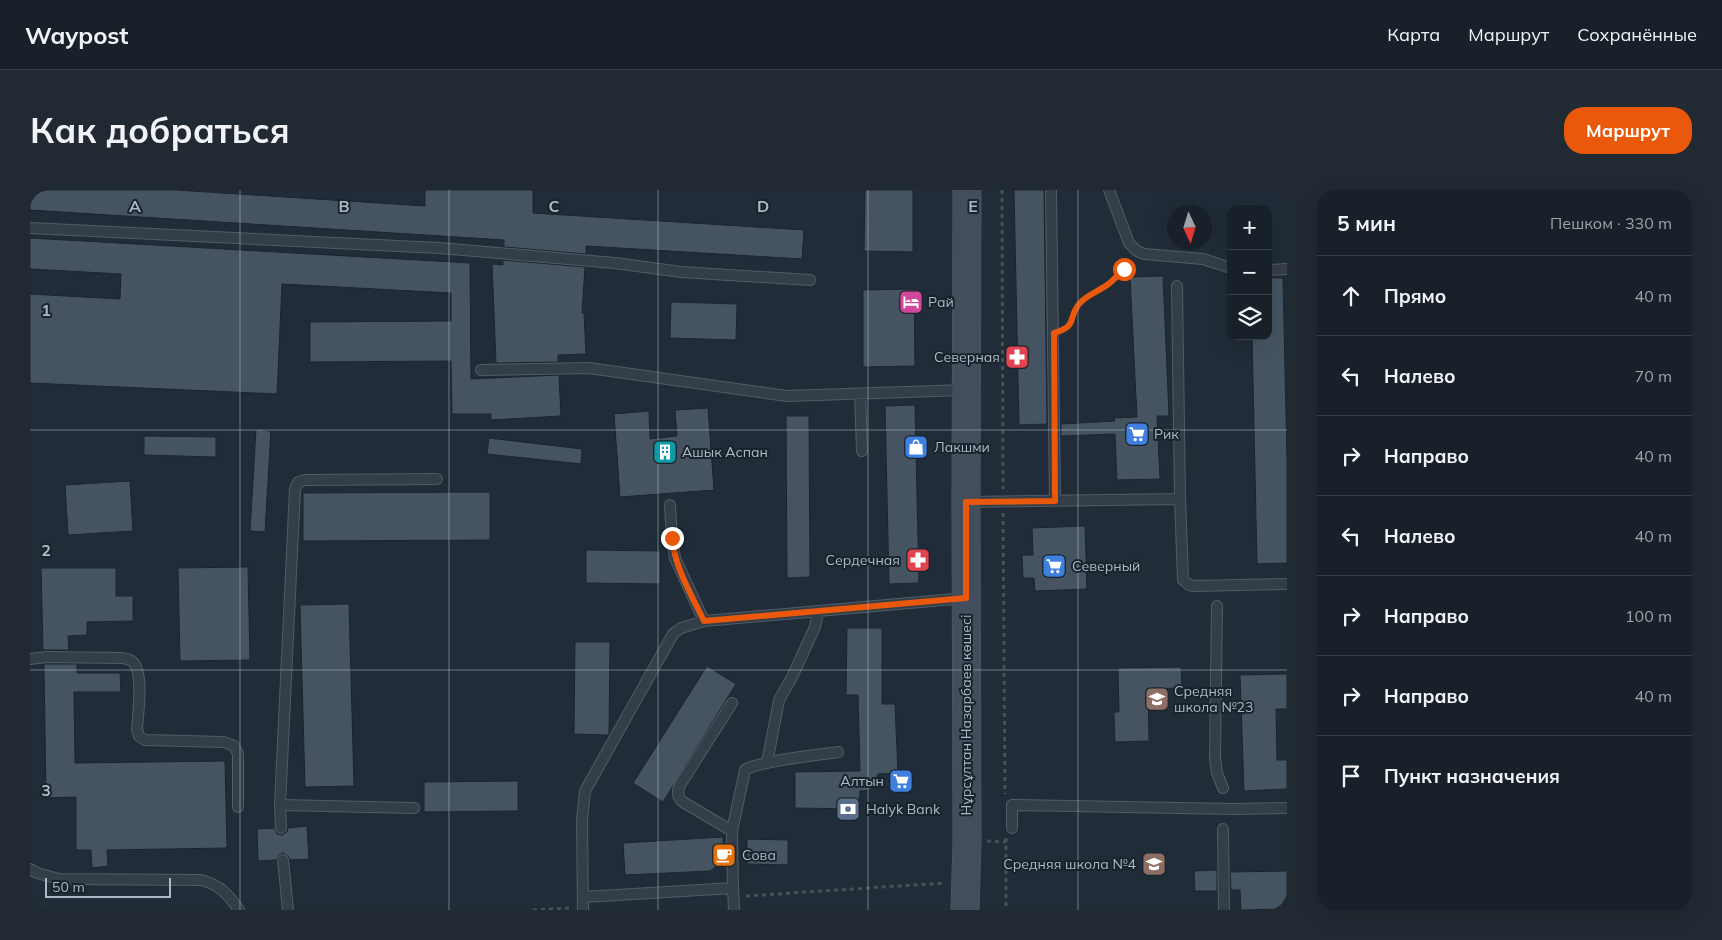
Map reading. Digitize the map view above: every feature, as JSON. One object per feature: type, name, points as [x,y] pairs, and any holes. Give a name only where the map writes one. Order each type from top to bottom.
[{"type":"main road","name":"Нұрсұлтан Назарбаев көшесі","points":[[965,910],[967,841],[966,502],[968,190]]},
{"type":"lane","points":[[1051,190],[1055,501]]},
{"type":"lane","points":[[1110,190],[1129,243],[1137,251],[1152,255],[1184,256],[1202,259],[1227,267]]},
{"type":"lane","points":[[30,228],[440,248],[615,263],[681,272],[810,280]]},
{"type":"lane","points":[[1272,270],[1287,269]]},
{"type":"lane","points":[[1177,286],[1182,576],[1185,583],[1194,586],[1287,584]]},
{"type":"lane","points":[[481,370],[589,368],[787,396],[967,390]]},
{"type":"lane","points":[[860,394],[862,451]]},
{"type":"lane","points":[[281,828],[280,805],[295,490],[298,482],[305,480],[436,479]]},
{"type":"lane","points":[[966,502],[1180,499]]},
{"type":"lane","points":[[670,505],[675,558],[704,621]]},
{"type":"lane","points":[[733,892],[583,905],[583,815],[584,799],[588,784],[673,634],[681,628],[704,621],[966,598]]},
{"type":"lane","points":[[1217,606],[1215,758],[1217,773],[1223,788]]},
{"type":"lane","points":[[768,763],[779,700],[815,627],[818,612]]},
{"type":"lane","points":[[30,658],[122,658],[130,660],[136,666],[139,676],[137,729],[139,736],[145,740],[224,742],[234,746],[238,754],[238,807]]},
{"type":"lane","points":[[732,703],[680,785],[678,792],[683,802],[732,831]]},
{"type":"lane","points":[[734,910],[732,831],[744,773],[749,767],[838,752]]},
{"type":"lane","points":[[280,805],[414,808]]},
{"type":"lane","points":[[1009,832],[1012,805],[1234,809],[1287,808]]},
{"type":"lane","points":[[1222,829],[1224,910]]},
{"type":"lane","points":[[283,860],[288,910]]},
{"type":"lane","points":[[30,869],[59,879],[201,880],[213,883],[223,890],[239,910]]},
{"type":"path","points":[[1002,190],[1005,798]]},
{"type":"path","points":[[1054,333],[1068,327],[1073,321],[1074,312],[1081,302],[1108,284],[1124,269],[1137,251]]},
{"type":"path","points":[[1006,910],[1009,832]]},
{"type":"path","points":[[733,892],[965,882]]},
{"type":"path","points":[[533,910],[583,905]]},
{"type":"building","points":[[30,190],[176,190],[425,206],[425,190],[533,190],[533,213],[804,230],[802,259],[586,246],[586,254],[504,247],[504,240],[30,210]]},
{"type":"building","points":[[865,190],[913,190],[913,252],[864,251]]},
{"type":"building","points":[[1014,190],[1044,190],[1047,424],[1019,425]]},
{"type":"building","points":[[30,238],[470,263],[471,379],[559,375],[561,416],[491,420],[491,414],[452,414],[451,361],[310,362],[310,322],[451,321],[451,293],[282,284],[277,394],[30,383],[30,294],[120,299],[121,274],[30,269]]},
{"type":"building","points":[[503,260],[585,267],[582,313],[584,313],[586,354],[558,355],[558,362],[496,363],[492,264],[503,265]]},
{"type":"building","points":[[1163,276],[1169,416],[1157,416],[1160,479],[1117,480],[1115,434],[1061,436],[1061,424],[1115,421],[1114,418],[1137,417],[1130,277]]},
{"type":"building","points":[[1272,278],[1283,278],[1287,563],[1257,564],[1252,340],[1272,340]]},
{"type":"building","points":[[914,289],[915,366],[863,367],[863,290]]},
{"type":"building","points":[[671,302],[737,304],[736,340],[670,338]]},
{"type":"building","points":[[915,405],[919,583],[889,584],[885,406]]},
{"type":"building","name":"Ашык Аспан","points":[[708,408],[714,490],[620,497],[614,414],[649,411],[650,439],[677,436],[675,410]]},
{"type":"building","points":[[786,416],[809,416],[810,577],[787,578]]},
{"type":"building","points":[[256,429],[271,431],[265,532],[250,531]]},
{"type":"building","points":[[144,436],[216,437],[216,457],[144,455]]},
{"type":"building","points":[[489,438],[582,449],[581,464],[487,454]]},
{"type":"building","points":[[130,481],[133,531],[68,535],[65,485]]},
{"type":"building","points":[[490,492],[490,540],[303,541],[303,493]]},
{"type":"building","name":"Северный","points":[[1085,526],[1087,589],[1035,591],[1034,578],[1023,578],[1022,555],[1033,555],[1032,528]]},
{"type":"building","points":[[586,550],[660,551],[660,584],[586,583]]},
{"type":"building","points":[[248,567],[250,660],[180,661],[178,568]]},
{"type":"building","points":[[41,568],[116,568],[116,596],[133,596],[133,621],[87,622],[87,635],[68,636],[69,650],[43,650]]},
{"type":"building","points":[[349,604],[354,786],[305,787],[300,605]]},
{"type":"building","points":[[847,628],[882,628],[882,704],[895,704],[898,773],[878,774],[869,790],[860,791],[859,809],[795,808],[795,772],[860,771],[858,695],[846,695]]},
{"type":"building","points":[[575,642],[610,642],[609,735],[574,734]]},
{"type":"building","points":[[44,664],[77,664],[77,673],[120,673],[121,692],[74,692],[75,763],[225,761],[227,848],[107,850],[108,866],[92,868],[91,850],[76,850],[76,797],[46,798]]},
{"type":"building","points":[[707,666],[736,684],[663,802],[633,783]]},
{"type":"building","points":[[1181,667],[1182,688],[1148,689],[1149,741],[1115,742],[1114,712],[1119,712],[1118,668]]},
{"type":"building","name":"Средняя школа №23","points":[[1287,674],[1287,709],[1276,709],[1277,760],[1287,760],[1287,789],[1244,791],[1240,675]]},
{"type":"building","points":[[518,781],[518,811],[424,812],[424,782]]},
{"type":"building","points":[[307,826],[309,859],[290,860],[283,853],[276,860],[258,861],[257,829],[274,828],[277,834],[282,835],[287,832],[288,828]]},
{"type":"building","name":"Сова","points":[[723,837],[724,855],[718,865],[710,871],[625,875],[623,843]]},
{"type":"building","points":[[747,839],[788,840],[788,865],[747,864]]},
{"type":"building","points":[[1217,870],[1217,891],[1195,891],[1194,871]]},
{"type":"building","points":[[1287,871],[1287,909],[1241,910],[1240,890],[1231,890],[1230,872]]},
{"type":"place","name":"Рай","points":[[911,302]]},
{"type":"place","name":"Северная","points":[[1017,357]]},
{"type":"place","name":"Рик","points":[[1137,434]]},
{"type":"place","name":"Лакшми","points":[[916,447]]},
{"type":"place","name":"Ашык Аспан","points":[[665,452]]},
{"type":"place","name":"Сердечная","points":[[918,560]]},
{"type":"place","name":"Северный","points":[[1054,566]]},
{"type":"place","name":"Средняя школа №23","points":[[1157,699]]},
{"type":"place","name":"Алтын","points":[[901,781]]},
{"type":"place","name":"Halyk Bank","points":[[848,809]]},
{"type":"place","name":"Сова","points":[[724,855]]},
{"type":"place","name":"Средняя школа №4","points":[[1154,864]]},
{"type":"route","points":[[672,538],[675,558],[680,571],[704,621],[966,598],[966,502],[1055,501],[1054,333],[1068,327],[1073,321],[1074,312],[1081,302],[1108,284],[1124,269]]}]
